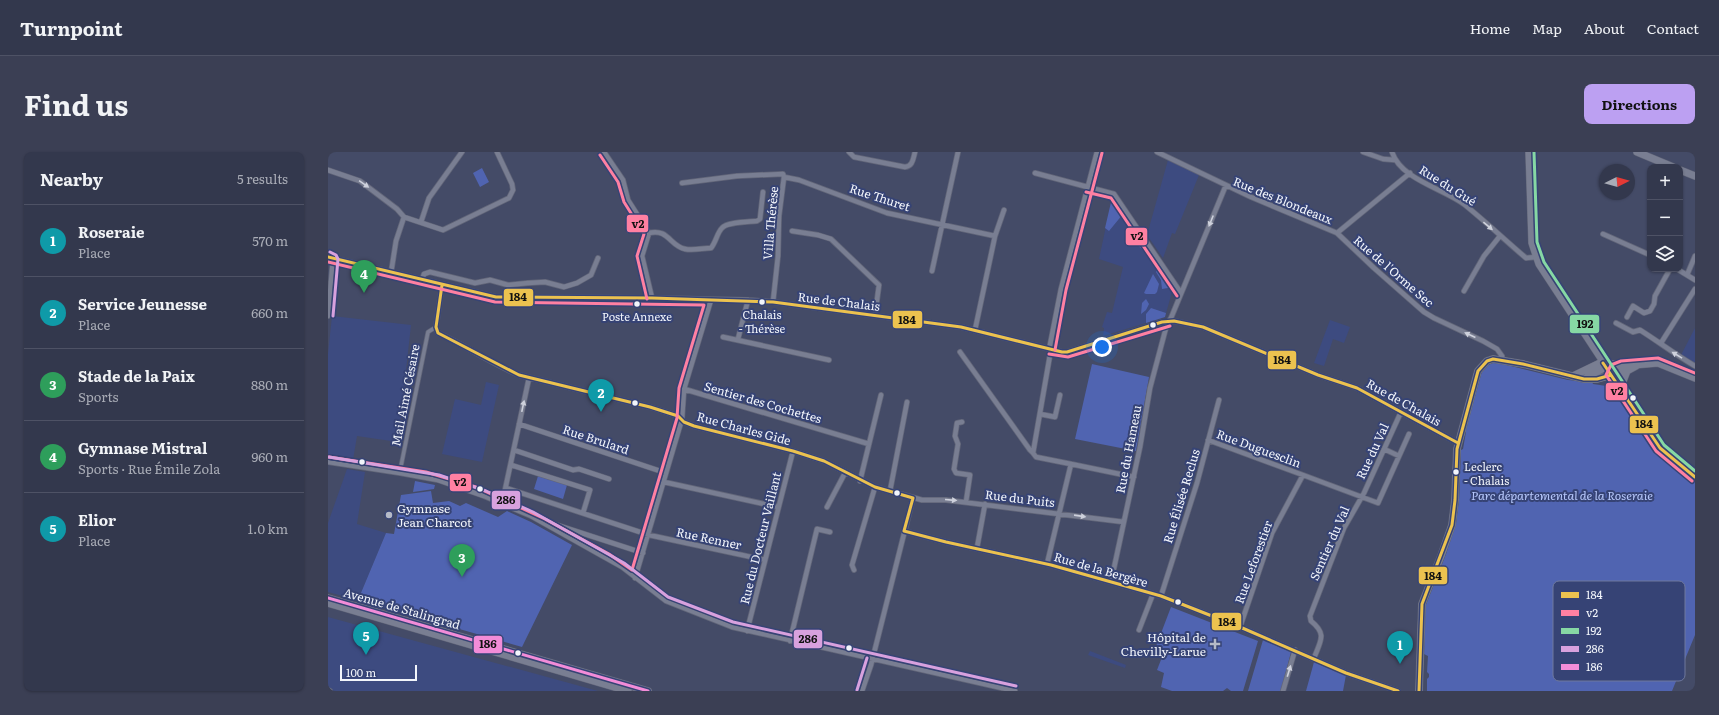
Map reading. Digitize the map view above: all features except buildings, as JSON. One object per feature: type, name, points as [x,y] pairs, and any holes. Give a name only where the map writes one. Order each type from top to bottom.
[{"type":"main road","points":[[1529,152],[1532,235],[1536,257],[1620,389],[1660,448],[1695,477]]},
{"type":"main road","points":[[1637,152],[1666,164]]},
{"type":"main road","points":[[1683,171],[1695,176]]},
{"type":"main road","points":[[1419,691],[1422,604],[1452,524],[1455,508],[1458,443],[1478,363],[1483,358],[1489,356],[1502,356],[1523,364]]},
{"type":"main road","points":[[1474,380],[1478,371],[1487,361],[1498,360],[1523,364],[1584,379],[1597,379],[1611,375],[1615,369],[1653,363],[1664,364],[1695,378]]},
{"type":"main road","points":[[1584,379],[1604,364]]},
{"type":"main road","points":[[1573,376],[1604,364],[1625,368]]},
{"type":"main road","points":[[1620,389],[1625,368]]},
{"type":"main road","name":"Avenue de Stalingrad","points":[[328,598],[628,689]]},
{"type":"main road","name":"Avenue de Stalingrad","points":[[328,603],[628,689]]},
{"type":"main road","points":[[628,689],[648,691]]},
{"type":"street","points":[[420,222],[429,198],[462,152]]},
{"type":"street","points":[[328,170],[360,181],[397,209],[404,217],[420,222],[429,227],[442,230],[509,198],[512,190],[512,184],[497,152]]},
{"type":"street","points":[[604,152],[623,180],[628,200],[649,233],[642,256],[652,298]]},
{"type":"street","points":[[849,152],[854,158],[905,167],[909,167],[912,164],[915,152]]},
{"type":"street","points":[[932,271],[941,224],[958,152]]},
{"type":"street","points":[[1033,453],[1061,289],[1097,152]]},
{"type":"street","points":[[1157,152],[1226,185]]},
{"type":"street","points":[[1363,152],[1382,159],[1395,160]]},
{"type":"street","name":"Rue du Gué","points":[[1392,152],[1395,160],[1410,173],[1433,188],[1464,204],[1526,258],[1536,257]]},
{"type":"street","points":[[1035,173],[1114,194],[1181,293]]},
{"type":"street","name":"Rue des Blondeaux","points":[[1169,321],[1226,185],[1251,197],[1337,232],[1410,173]]},
{"type":"street","name":"Villa Thérèse","points":[[682,183],[744,176],[783,174],[784,177],[779,216],[778,256],[773,302]]},
{"type":"street","name":"Rue Thuret","points":[[784,177],[799,180],[887,213],[995,236]]},
{"type":"street","points":[[649,233],[656,231],[667,235],[677,246],[684,249],[692,250],[711,248],[722,228],[727,224],[757,221],[760,219],[763,192]]},
{"type":"street","points":[[975,330],[995,236],[1004,210]]},
{"type":"street","points":[[391,273],[396,241],[404,217]]},
{"type":"street","points":[[792,230],[831,239],[879,285],[875,315]]},
{"type":"street","name":"Rue de l'Orme Sec","points":[[1337,232],[1374,268],[1424,312],[1483,340],[1497,349],[1502,356]]},
{"type":"street","points":[[1603,234],[1647,254]]},
{"type":"street","points":[[1464,291],[1484,256],[1500,236]]},
{"type":"street","points":[[1687,275],[1695,256]]},
{"type":"street","points":[[328,316],[331,258]]},
{"type":"street","name":"Rue de Chalais","points":[[331,258],[496,297],[652,298],[773,302],[975,330],[1066,352],[1169,321],[1203,327],[1306,370],[1357,388],[1458,443]]},
{"type":"street","points":[[422,280],[424,274],[430,272],[475,283],[490,280],[508,285],[528,282],[545,282],[564,287],[577,284],[591,275],[598,258]]},
{"type":"street","points":[[1627,317],[1633,306],[1644,313],[1650,311],[1654,304],[1655,296],[1668,272]]},
{"type":"street","points":[[1682,272],[1695,280]]},
{"type":"street","points":[[436,327],[442,285]]},
{"type":"street","points":[[1661,343],[1695,289]]},
{"type":"street","points":[[636,578],[682,419],[684,389],[711,300]]},
{"type":"street","points":[[738,339],[748,300]]},
{"type":"street","name":"Rue du Hameau","points":[[1111,582],[1134,477],[1150,388],[1169,321]]},
{"type":"street","points":[[1616,323],[1632,332],[1640,330],[1661,343],[1665,348],[1695,366]]},
{"type":"street","name":"Rue Charles Gide","points":[[436,327],[438,334],[456,342],[501,368],[528,378],[650,407],[678,416],[694,426],[793,451],[824,461],[875,488],[913,498]]},
{"type":"street","name":"Mail Aimé Césaire","points":[[400,471],[428,332],[436,327]]},
{"type":"street","points":[[723,337],[738,339],[829,360]]},
{"type":"street","points":[[960,352],[1036,457],[1134,477]]},
{"type":"street","points":[[502,504],[528,378]]},
{"type":"street","name":"Sentier des Cochettes","points":[[684,389],[869,444]]},
{"type":"street","points":[[860,481],[881,395]]},
{"type":"street","points":[[1040,414],[1055,417],[1060,395]]},
{"type":"street","name":"Rue Élisée Reclus","points":[[1161,596],[1197,483],[1219,400]]},
{"type":"street","points":[[890,491],[907,402]]},
{"type":"street","name":"Rue du Val","points":[[1361,498],[1401,412]]},
{"type":"street","points":[[962,422],[957,423],[955,436],[958,444],[954,469],[956,473],[970,475],[966,502]]},
{"type":"street","name":"Rue Brulard","points":[[519,424],[666,474]]},
{"type":"street","name":"Sentier du Val","points":[[1314,658],[1322,636],[1322,631],[1311,621],[1310,616],[1344,528],[1361,498],[1378,503],[1409,434]]},
{"type":"street","name":"Rue Duguesclin","points":[[1208,440],[1303,475]]},
{"type":"street","points":[[514,450],[573,470],[579,469],[609,479]]},
{"type":"street","points":[[1384,450],[1399,456]]},
{"type":"street","name":"Rue du Docteur Vaillant","points":[[747,631],[793,451]]},
{"type":"street","points":[[328,462],[438,480],[502,504],[549,526],[622,567],[666,601],[724,624],[790,641],[1015,691]]},
{"type":"street","points":[[1047,564],[1071,464]]},
{"type":"street","points":[[510,465],[590,490],[583,513]]},
{"type":"street","points":[[827,507],[846,473]]},
{"type":"street","points":[[1303,475],[1361,498]]},
{"type":"street","name":"Rue Leforestier","points":[[1240,627],[1272,533],[1303,475]]},
{"type":"street","points":[[664,482],[778,507]]},
{"type":"street","name":"Rue Renner","points":[[506,488],[649,535],[765,560]]},
{"type":"street","points":[[854,570],[852,565],[875,488]]},
{"type":"street","points":[[862,691],[872,659],[913,498]]},
{"type":"street","name":"Rue du Puits","points":[[913,498],[922,500],[946,500],[985,504],[1124,522]]},
{"type":"street","points":[[977,548],[985,504]]},
{"type":"street","points":[[549,526],[554,524],[643,553]]},
{"type":"street","points":[[790,641],[817,529],[830,532]]},
{"type":"street","name":"Rue de la Bergère","points":[[904,531],[946,542],[1047,564],[1161,596],[1296,650],[1346,673],[1398,691]]},
{"type":"street","points":[[1139,630],[1153,594]]},
{"type":"street","points":[[1283,691],[1296,650]]},
{"type":"shaded area","points":[[1168,160],[1199,175],[1175,234],[1172,233],[1163,258],[1147,235]]},
{"type":"shaded area","points":[[1112,198],[1173,288],[1165,317],[1103,336],[1104,328],[1102,327],[1107,312],[1112,313],[1123,267],[1099,259]]},
{"type":"shaded area","points":[[332,316],[411,325],[398,442],[357,436],[353,460],[328,456],[328,354]]},
{"type":"shaded area","points":[[1330,320],[1350,327],[1344,343],[1333,339],[1324,366],[1314,363]]},
{"type":"shaded area","points":[[1695,328],[1695,364],[1681,355]]},
{"type":"shaded area","points":[[486,382],[499,385],[482,462],[442,454],[455,399],[481,405]]},
{"type":"shaded area","points":[[347,469],[365,472],[357,524],[386,533],[358,600],[328,592],[328,523]]},
{"type":"shaded area","points":[[328,617],[598,691],[328,691]]},
{"type":"shaded area","points":[[1090,651],[1126,665],[1125,668],[1088,655]]},
{"type":"green space","points":[[482,168],[489,182],[480,187],[473,173]]},
{"type":"green space","points":[[1112,198],[1123,214],[1109,231],[1105,228]]},
{"type":"green space","points":[[1136,234],[1149,253],[1148,254],[1131,240]]},
{"type":"green space","points":[[1157,270],[1168,288],[1162,289],[1161,280],[1156,272]]},
{"type":"green space","points":[[1153,274],[1159,284],[1157,292],[1155,294],[1146,294],[1144,293]]},
{"type":"green space","points":[[1146,299],[1149,304],[1146,310],[1141,314],[1142,303]]},
{"type":"green space","points":[[1151,308],[1166,313],[1165,317],[1146,323],[1146,314]]},
{"type":"green space","name":"Parc départemental de la Roseraie","points":[[1495,362],[1568,380],[1592,382],[1593,384],[1613,387],[1656,451],[1695,481],[1695,635],[1685,659],[1685,581],[1553,581],[1553,681],[1676,681],[1672,691],[1427,691],[1427,679],[1429,674],[1427,672],[1428,656],[1424,654],[1425,607],[1446,554],[1456,523],[1459,499],[1461,450],[1463,449],[1465,432],[1482,371],[1486,366]]},
{"type":"green space","points":[[1092,364],[1149,377],[1136,451],[1075,439]]},
{"type":"green space","points":[[538,476],[567,485],[563,499],[534,489]]},
{"type":"green space","points":[[415,481],[435,485],[434,489],[413,492]]},
{"type":"green space","points":[[431,491],[433,503],[449,501],[460,506],[466,503],[498,517],[507,511],[531,522],[572,545],[522,647],[358,600],[386,533],[394,534],[401,495]]},
{"type":"green space","name":"Hôpital de Chevilly-Larue","points":[[1171,607],[1258,641],[1243,691],[1231,691],[1227,688],[1223,691],[1172,691],[1161,687],[1164,673],[1157,670],[1164,652],[1155,649]]},
{"type":"green space","points":[[1263,640],[1291,652],[1281,691],[1248,691]]},
{"type":"green space","points":[[1314,662],[1346,675],[1343,691],[1306,691]]},
{"type":"transit line","name":"192","points":[[1534,152],[1537,242],[1544,262],[1664,445],[1695,471]]},
{"type":"transit line","name":"v2","points":[[1055,350],[1066,290],[1102,153]]},
{"type":"transit line","name":"v2","points":[[600,155],[618,182],[624,202],[644,234],[637,256],[647,299]]},
{"type":"transit line","name":"v2","points":[[1086,192],[1111,198],[1177,296]]},
{"type":"transit line","name":"286","points":[[330,252],[336,255],[338,259],[333,316]]},
{"type":"transit line","name":"184","points":[[328,257],[496,297],[652,298],[773,302],[961,327],[1062,352],[1067,352],[1162,322],[1174,321],[1203,327],[1318,375],[1357,388],[1458,443]]},
{"type":"transit line","name":"v2","points":[[328,262],[495,302],[704,305],[679,388],[677,418],[632,570],[609,554],[545,519],[476,487],[426,472],[329,457]]},
{"type":"transit line","name":"184","points":[[442,285],[436,327],[438,333],[519,375],[650,407],[678,416],[684,422],[694,426],[793,451],[824,461],[875,487],[913,498],[904,531],[946,542],[1051,565],[1161,596],[1240,627],[1346,673],[1398,691]]},
{"type":"transit line","name":"v2","points":[[1049,354],[1068,357],[1170,326]]},
{"type":"transit line","name":"v2","points":[[1692,481],[1656,451],[1606,375],[1611,365],[1621,361],[1658,358],[1695,373]]},
{"type":"transit line","name":"184","points":[[1419,691],[1422,604],[1452,525],[1455,500],[1457,449],[1478,371],[1487,361],[1493,359],[1523,364],[1584,379],[1597,379],[1611,375]]},
{"type":"transit line","name":"184","points":[[1603,363],[1660,448],[1695,477]]},
{"type":"transit line","name":"286","points":[[329,457],[439,475],[486,491],[533,512],[624,563],[668,597],[733,622],[1016,686]]},
{"type":"transit line","name":"186","points":[[328,598],[648,691]]},
{"type":"transit line","name":"286","points":[[857,690],[867,658]]},
{"type":"place","name":"Gymnase Mistral","points":[[364,293]]},
{"type":"place","name":"Chalais - Thérèse","points":[[762,302]]},
{"type":"place","name":"Poste Annexe","points":[[637,304]]},
{"type":"place","name":"Service Jeunesse","points":[[601,412]]},
{"type":"place","name":"Leclerc - Chalais","points":[[1456,472]]},
{"type":"place","name":"Gymnase Jean Charcot","points":[[389,515]]},
{"type":"place","name":"Stade de la Paix","points":[[462,577]]},
{"type":"place","name":"Hôpital de Chevilly-Larue","points":[[1215,644]]},
{"type":"place","name":"Elior","points":[[366,655]]},
{"type":"place","name":"Roseraie","points":[[1400,664]]}]
